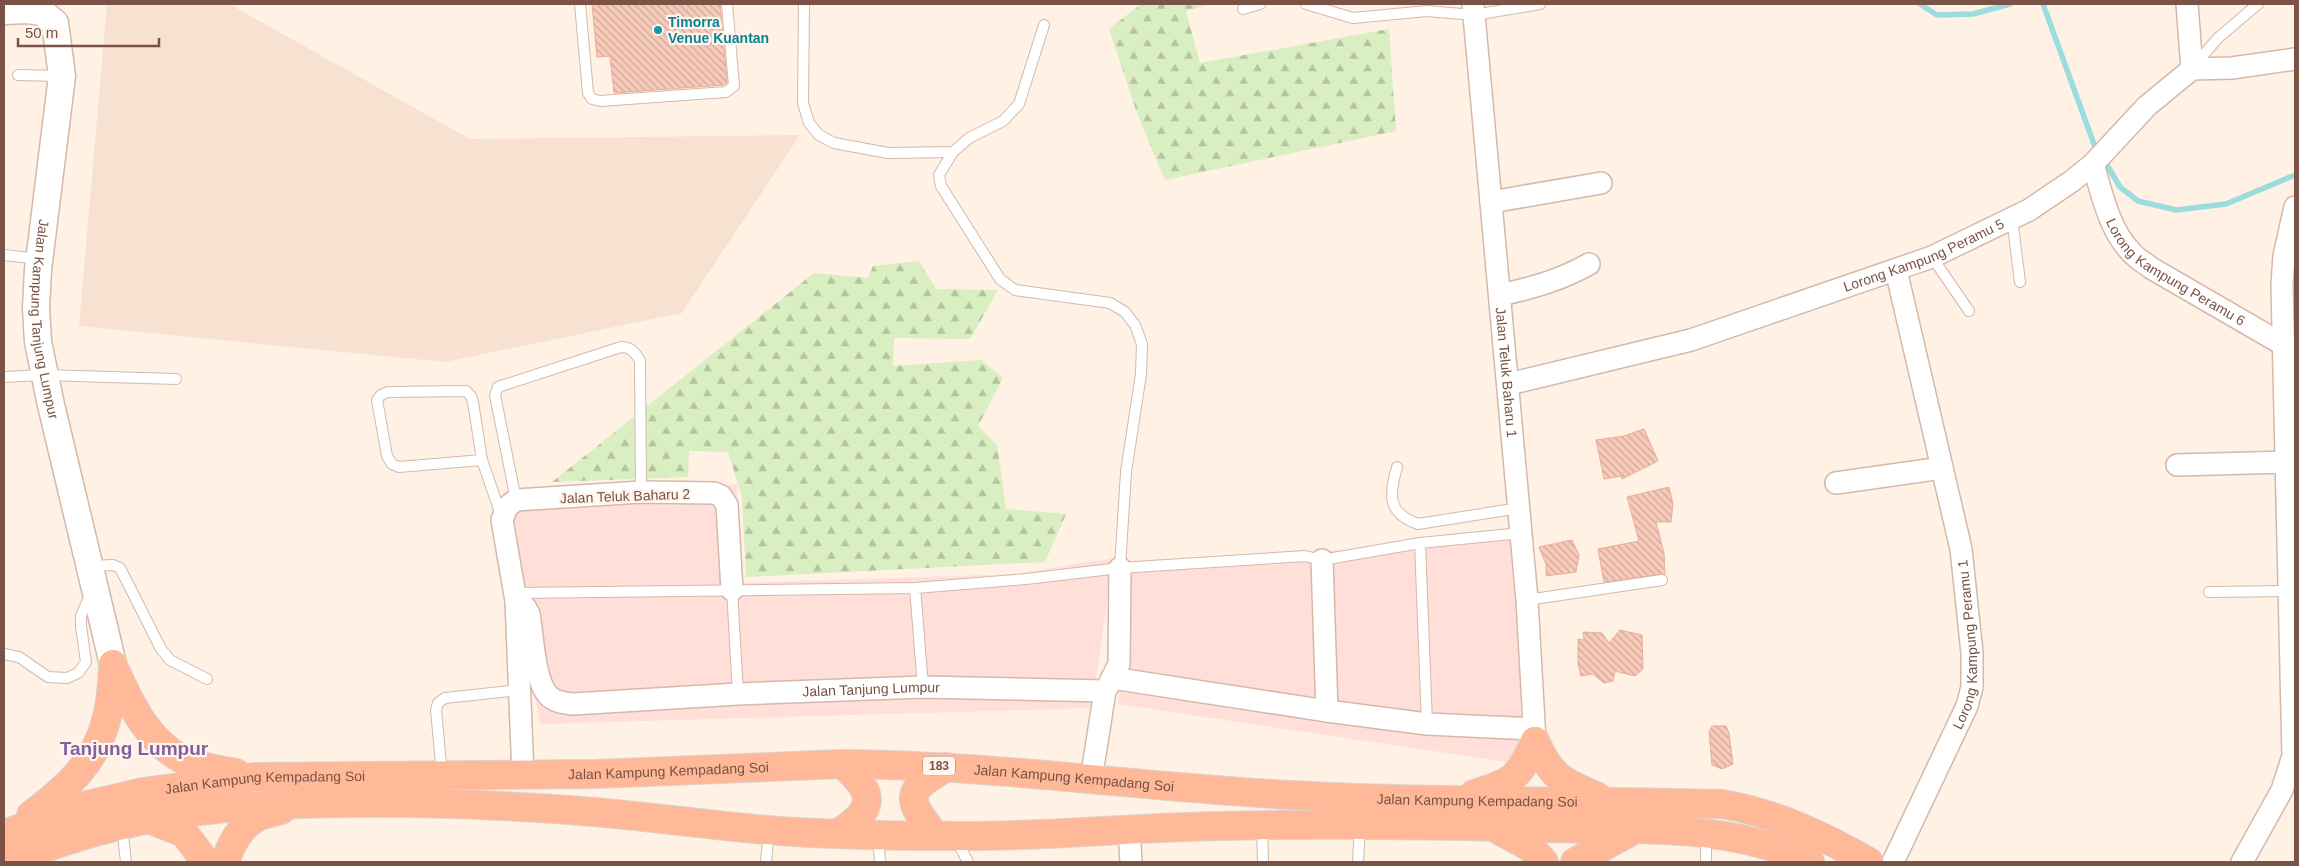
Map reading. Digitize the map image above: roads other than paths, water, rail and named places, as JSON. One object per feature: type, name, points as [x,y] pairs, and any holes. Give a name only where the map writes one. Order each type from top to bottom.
[{"type":"highway","points":[[113,664],[130,704],[144,726],[166,747],[185,760],[211,768],[255,777]]},
{"type":"highway","points":[[7,832],[63,791],[80,774],[92,755],[101,736],[111,702],[113,664]]},
{"type":"highway","points":[[1456,799],[1507,782],[1517,775],[1526,763],[1534,735]]},
{"type":"highway","points":[[1534,735],[1546,764],[1557,777],[1606,801]]},
{"type":"highway","points":[[837,834],[861,816],[867,799],[860,782],[842,764]]},
{"type":"highway","name":"Jalan Kampung Kempadang Soi","points":[[7,832],[84,806],[117,798],[194,784],[255,777],[523,775],[842,764],[947,767],[1309,796],[1722,804],[1751,809],[1798,825],[1869,862]]},
{"type":"highway","points":[[945,836],[917,811],[914,798],[919,785],[947,767]]},
{"type":"highway","name":"Jalan Kampung Kempadang Soi","points":[[9,862],[60,842],[149,819],[256,806],[445,804],[523,807],[611,814],[770,830],[878,835],[945,836],[1262,825],[1491,826],[1706,833],[1738,837],[1772,851],[1810,862]]},
{"type":"highway","points":[[226,862],[228,854],[240,832],[256,817],[299,805]]},
{"type":"highway","points":[[149,819],[184,833],[206,862]]},
{"type":"highway","points":[[1491,826],[1530,848],[1544,862]]},
{"type":"highway","points":[[1575,862],[1634,830]]},
{"type":"street","points":[[2187,4],[2192,69],[2232,68],[2295,59]]},
{"type":"street","name":"Jalan Teluk Baharu 1","points":[[1473,9],[1509,384],[1527,600],[1534,735]]},
{"type":"street","name":"Jalan Kampung Tanjung Lumpur","points":[[4,11],[27,10],[57,13],[62,76],[40,259],[36,308],[38,342],[44,375],[113,664]]},
{"type":"street","name":"Lorong Kampung Peramu 5","points":[[1509,384],[1691,340],[1932,257],[2012,218],[2052,195],[2093,164],[2148,106],[2192,69]]},
{"type":"street","name":"Lorong Kampung Peramu 6","points":[[2093,164],[2106,207],[2119,235],[2132,253],[2151,268],[2289,346]]},
{"type":"street","points":[[1491,202],[1601,183]]},
{"type":"street","points":[[2242,862],[2282,790],[2293,756],[2290,592],[2293,565],[2288,462],[2291,438],[2289,346],[2282,285],[2284,256],[2295,207]]},
{"type":"street","points":[[1500,295],[1540,286],[1569,276],[1589,264]]},
{"type":"street","name":"Lorong Kampung Peramu 1","points":[[1893,862],[1967,706],[1972,687],[1972,653],[1960,549],[1896,270]]},
{"type":"street","points":[[2177,465],[2288,462]]},
{"type":"street","points":[[1836,483],[1942,468]]},
{"type":"street","name":"Jalan Teluk Baharu 2","points":[[516,500],[641,492],[714,493],[721,496],[728,505],[732,590]]},
{"type":"street","points":[[516,500],[507,507],[502,520],[516,597],[523,775]]},
{"type":"street","points":[[1322,560],[1327,711]]},
{"type":"street","points":[[1091,780],[1108,685],[1119,664],[1120,568]]},
{"type":"street","name":"Jalan Tanjung Lumpur","points":[[516,597],[530,614],[540,682],[548,696],[560,702],[573,704],[738,694],[1108,685],[1427,724],[1534,735]]},
{"type":"street","points":[[1129,830],[1131,862]]},
{"type":"lane","points":[[580,4],[588,93],[592,99],[600,101],[726,92],[731,90],[734,86],[727,4]]},
{"type":"lane","points":[[804,4],[803,103],[808,123],[819,135],[834,144],[888,153],[953,152]]},
{"type":"lane","points":[[1243,9],[1260,4]]},
{"type":"lane","points":[[1306,4],[1353,18],[1427,10],[1540,4]]},
{"type":"lane","points":[[2192,69],[2218,38],[2258,4]]},
{"type":"lane","points":[[1044,25],[1019,104],[1003,121],[969,138],[953,152],[938,175],[941,186],[1000,279],[1015,290],[1110,303],[1125,312],[1135,325],[1142,344],[1141,374],[1126,472],[1120,568]]},
{"type":"lane","points":[[18,75],[62,76]]},
{"type":"lane","points":[[2012,218],[2020,282]]},
{"type":"lane","points":[[4,255],[40,259]]},
{"type":"lane","points":[[1932,257],[1968,311]]},
{"type":"lane","points":[[516,500],[495,395],[498,387],[621,347],[628,347],[635,352],[640,361],[641,492]]},
{"type":"lane","points":[[4,377],[44,375],[176,379]]},
{"type":"lane","points":[[482,460],[399,467],[392,464],[387,456],[378,400],[381,395],[388,392],[466,391],[471,396],[482,460],[502,520]]},
{"type":"lane","points":[[1397,467],[1391,488],[1396,511],[1405,519],[1418,524],[1519,508]]},
{"type":"lane","points":[[516,597],[732,590],[915,588],[1026,579],[1120,568],[1305,556],[1322,560],[1420,543],[1521,533]]},
{"type":"lane","points":[[1420,543],[1427,724]]},
{"type":"lane","points":[[4,654],[19,657],[48,677],[67,678],[78,673],[86,662],[80,626],[92,576],[113,564],[120,568],[160,648],[170,660],[207,679]]},
{"type":"lane","points":[[1527,600],[1662,580]]},
{"type":"lane","points":[[915,588],[923,688]]},
{"type":"lane","points":[[732,590],[738,694]]},
{"type":"lane","points":[[2209,592],[2290,592]]},
{"type":"lane","points":[[442,776],[436,710],[438,703],[445,698],[520,690]]},
{"type":"lane","points":[[122,825],[126,862]]},
{"type":"lane","points":[[1262,825],[1263,862]]},
{"type":"lane","points":[[1358,862],[1360,825]]},
{"type":"lane","points":[[766,862],[770,830]]},
{"type":"lane","points":[[1706,833],[1706,862]]},
{"type":"lane","points":[[878,835],[880,862]]},
{"type":"lane","points":[[945,836],[968,862]]},
{"type":"waterway","points":[[1920,4],[1937,15],[1973,14],[2010,4]]},
{"type":"waterway","points":[[2043,4],[2095,147]]},
{"type":"waterway","points":[[2107,165],[2120,187],[2138,201],[2176,210],[2226,204],[2295,175]]},
{"type":"place","name":"Timorra Venue Kuantan","points":[[658,30]]},
{"type":"district","name":"Tanjung Lumpur","points":[[134,748]]}]
